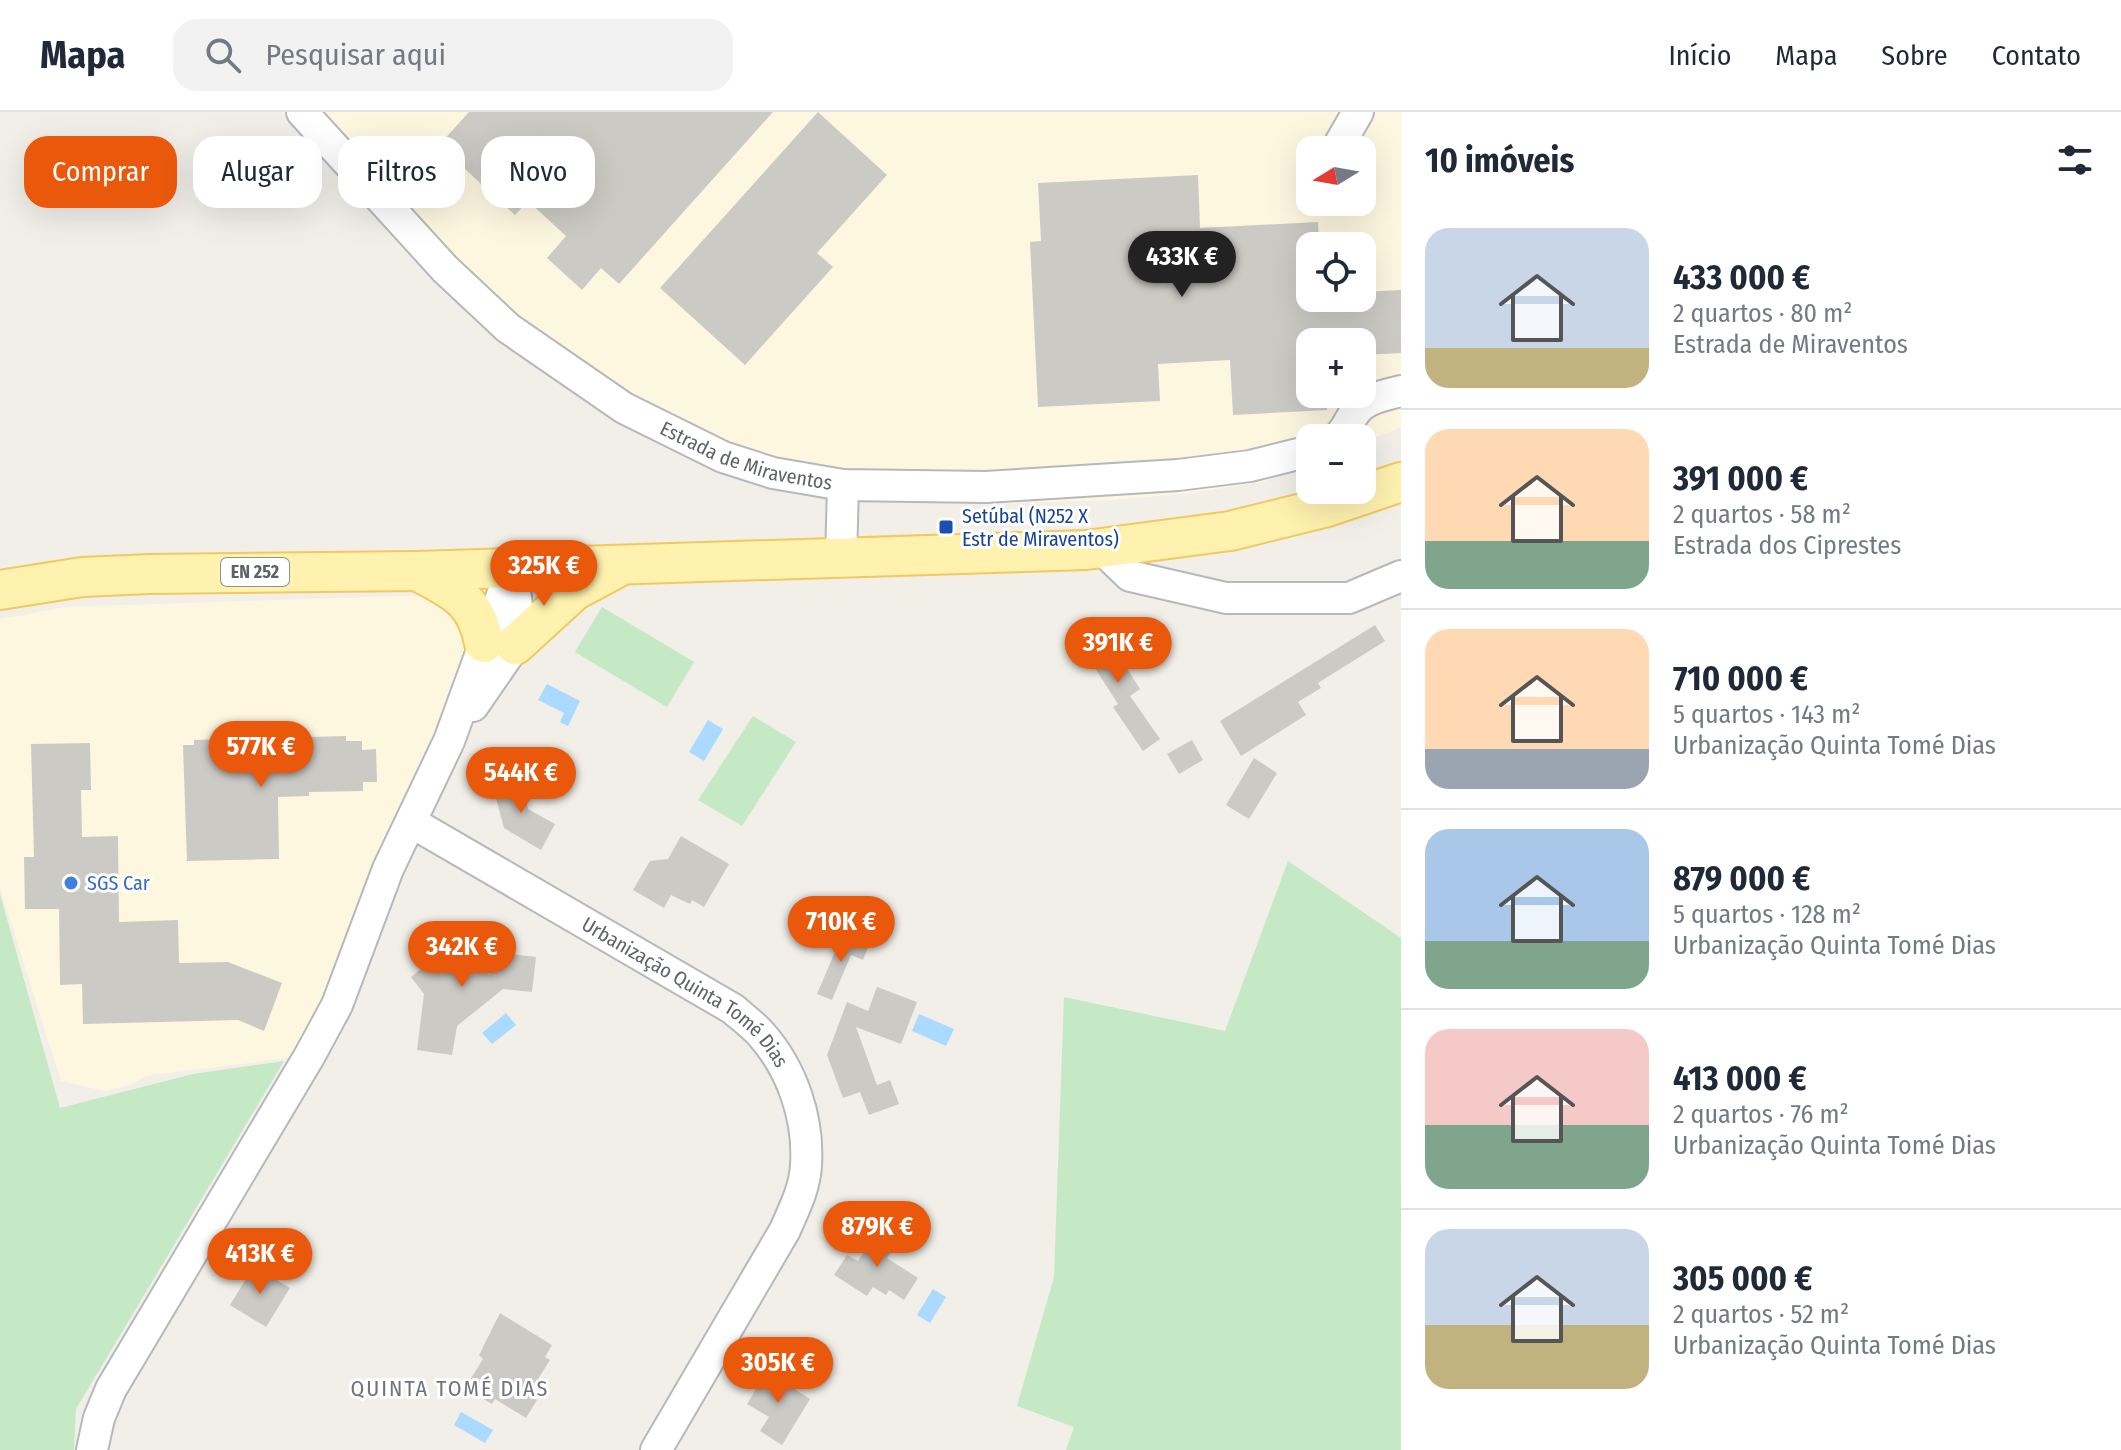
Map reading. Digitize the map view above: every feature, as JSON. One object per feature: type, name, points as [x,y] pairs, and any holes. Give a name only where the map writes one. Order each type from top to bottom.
[{"type":"main road","name":"EN 252","points":[[0,590],[50,580],[137,574],[417,571],[1102,549],[1230,531],[1327,507],[1401,482]]},
{"type":"main road","points":[[417,571],[465,599],[499,644],[574,591],[624,565]]},
{"type":"street","name":"Estrada de Miraventos","points":[[302,112],[445,269],[508,328],[624,408],[710,451],[773,473],[843,485],[986,487],[1097,482],[1250,466],[1296,454]]},
{"type":"street","points":[[1344,136],[1358,112]]},
{"type":"street","points":[[1348,424],[1357,410],[1368,401],[1401,391]]},
{"type":"street","points":[[841,559],[843,485]]},
{"type":"street","points":[[1102,549],[1130,576],[1226,598],[1349,598],[1401,576]]},
{"type":"street","points":[[92,1450],[99,1418],[111,1389],[337,1005],[367,921],[411,822],[499,644],[512,568]]},
{"type":"street","name":"Urbanização Quinta Tomé Dias","points":[[411,822],[733,1009],[760,1032],[782,1063],[796,1092],[804,1125],[806,1166],[799,1197],[785,1230],[656,1450]]},
{"type":"shaded area","points":[[282,112],[1401,112],[1401,427],[1376,437],[1376,424],[1296,424],[1296,471],[1261,482],[1191,493],[1110,500],[985,504],[874,501],[776,487],[690,458],[630,427],[425,267],[371,208],[465,208],[465,136],[338,136],[338,173],[322,155],[322,136],[304,136]]},
{"type":"shaded area","points":[[428,595],[447,601],[470,641],[445,720],[322,1002],[290,1058],[150,1075],[105,1091],[61,1081],[0,888],[0,619],[65,607]]},
{"type":"green space","points":[[602,607],[694,662],[667,707],[575,652]]},
{"type":"green space","points":[[753,716],[796,742],[742,826],[698,800]]},
{"type":"green space","points":[[1288,861],[1401,938],[1401,1450],[1066,1450],[1074,1427],[1017,1406],[1054,1277],[1064,997],[1225,1031]]},
{"type":"green space","points":[[0,894],[60,1108],[193,1074],[284,1061],[76,1409],[74,1450],[0,1450]]},
{"type":"water","points":[[547,684],[580,701],[568,726],[560,722],[564,713],[538,700]]},
{"type":"water","points":[[708,720],[723,729],[704,761],[689,752]]},
{"type":"water","points":[[506,1013],[516,1025],[492,1044],[482,1033]]},
{"type":"water","points":[[919,1014],[954,1029],[946,1046],[912,1031]]},
{"type":"water","points":[[933,1289],[946,1297],[930,1323],[917,1315]]},
{"type":"water","points":[[461,1412],[493,1430],[485,1443],[454,1425]]},
{"type":"building","points":[[469,112],[773,112],[619,284],[601,268],[582,290],[547,258],[566,236],[536,208],[595,208],[595,136],[481,136],[481,184],[465,169],[465,136],[447,136]]},
{"type":"building","points":[[818,112],[887,175],[817,253],[833,267],[745,365],[660,288]]},
{"type":"building","points":[[1198,175],[1200,228],[1318,222],[1318,232],[1296,232],[1296,312],[1376,312],[1376,291],[1401,290],[1401,353],[1376,354],[1376,328],[1296,328],[1296,408],[1327,410],[1233,415],[1230,360],[1158,364],[1160,401],[1038,407],[1030,242],[1041,241],[1038,183]]},
{"type":"building","points":[[507,208],[522,208],[515,215]]},
{"type":"building","points":[[1375,625],[1385,641],[1318,683],[1321,688],[1298,702],[1306,715],[1241,756],[1220,721]]},
{"type":"building","points":[[1100,626],[1140,689],[1130,696],[1160,739],[1143,751],[1113,707],[1118,704],[1077,640]]},
{"type":"building","points":[[346,736],[346,741],[362,741],[362,750],[376,749],[377,782],[363,782],[363,791],[309,792],[309,796],[278,797],[279,859],[187,861],[183,745],[194,745],[194,740]]},
{"type":"building","points":[[1192,740],[1203,760],[1179,774],[1167,754]]},
{"type":"building","name":"SGS Car","points":[[90,743],[91,790],[81,790],[82,837],[118,836],[119,922],[178,920],[179,963],[228,962],[282,983],[264,1031],[238,1020],[83,1024],[82,984],[60,985],[59,909],[25,909],[24,857],[34,857],[31,744]]},
{"type":"building","points":[[1254,758],[1277,773],[1249,819],[1226,805]]},
{"type":"building","points":[[521,780],[528,809],[555,824],[541,850],[504,828],[493,787]]},
{"type":"building","points":[[681,836],[729,864],[704,907],[692,900],[690,904],[671,895],[664,908],[633,890],[650,861],[668,859]]},
{"type":"building","points":[[843,933],[869,945],[863,960],[851,955],[832,1000],[817,994]]},
{"type":"building","points":[[446,934],[466,958],[469,960],[475,955],[490,975],[493,952],[536,957],[532,992],[503,989],[457,1026],[452,1055],[417,1050],[424,994],[411,977],[422,968],[415,959]]},
{"type":"building","points":[[877,987],[917,1002],[901,1044],[856,1027],[877,1085],[890,1080],[899,1104],[869,1115],[860,1092],[843,1098],[827,1055],[847,1002],[868,1011]]},
{"type":"building","points":[[879,1228],[898,1240],[887,1258],[918,1278],[904,1300],[889,1290],[886,1295],[873,1287],[867,1296],[834,1275],[847,1255],[858,1261]]},
{"type":"building","points":[[254,1266],[290,1288],[266,1327],[230,1305]]},
{"type":"building","points":[[500,1313],[552,1345],[545,1357],[550,1360],[528,1395],[537,1400],[526,1418],[495,1399],[492,1404],[465,1388],[483,1359],[479,1355]]},
{"type":"building","points":[[769,1367],[796,1383],[793,1388],[810,1399],[782,1445],[760,1431],[769,1417],[747,1404]]},
{"type":"place","name":"Setúbal (N252 X Estr de Miraventos)","points":[[946,527]]},
{"type":"place","name":"SGS Car","points":[[71,883]]},
{"type":"district","name":"QUINTA TOMÉ DIAS","points":[[450,1388]]}]
